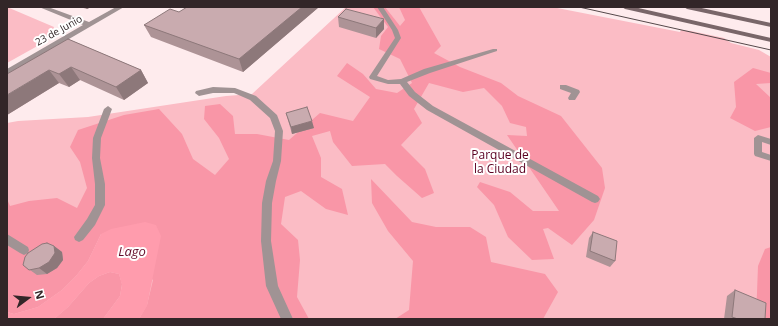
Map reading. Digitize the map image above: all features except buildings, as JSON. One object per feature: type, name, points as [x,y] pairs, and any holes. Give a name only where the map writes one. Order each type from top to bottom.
[{"type":"main road","points":[[625,7],[771,40]]},
{"type":"main road","points":[[688,7],[771,25]]},
{"type":"street","points":[[42,7],[90,25]]},
{"type":"street","name":"23 de Junio","points":[[7,72],[121,7]]},
{"type":"street","points":[[380,7],[396,30],[398,38],[373,77],[388,82],[402,81],[427,71],[495,50]]},
{"type":"street","points":[[402,81],[412,94],[430,108],[595,199]]},
{"type":"street","points":[[563,87],[576,92],[572,98]]},
{"type":"street","points":[[199,93],[213,90],[226,90],[249,96],[268,110],[274,117],[280,131],[277,161],[271,181],[267,204],[266,241],[272,286],[287,319]]},
{"type":"street","points":[[79,237],[91,222],[100,205],[100,184],[96,158],[97,138],[108,109]]},
{"type":"street","points":[[771,142],[758,138],[758,154],[771,158]]},
{"type":"street","points":[[7,239],[24,250]]},
{"type":"green space","points":[[7,7],[54,27],[50,39],[7,63]]},
{"type":"green space","name":"Parque de la Ciudad","points":[[346,7],[552,7],[680,32],[681,30],[691,31],[724,38],[731,43],[759,50],[771,57],[771,319],[7,319],[7,123],[88,117],[226,96],[252,94]]},
{"type":"shaded area","points":[[373,7],[385,7],[400,26],[405,20],[399,7],[419,7],[441,46],[434,53],[460,67],[501,83],[518,96],[561,116],[602,168],[605,188],[594,220],[572,245],[548,228],[543,229],[554,259],[532,260],[508,237],[494,205],[477,187],[480,182],[510,192],[533,211],[559,211],[507,135],[527,136],[526,127],[510,123],[502,106],[484,88],[463,92],[429,83],[414,109],[422,123],[401,145],[425,169],[434,193],[422,198],[385,164],[352,166],[333,142],[330,131],[312,136],[321,158],[321,177],[342,189],[348,215],[326,209],[301,191],[285,197],[281,224],[298,240],[300,260],[297,297],[309,319],[139,319],[147,305],[153,280],[101,234],[88,261],[62,290],[38,307],[14,314],[7,312],[7,199],[10,206],[29,201],[57,198],[77,208],[87,188],[80,162],[70,147],[78,130],[124,115],[159,109],[182,134],[193,159],[215,175],[229,159],[219,138],[204,119],[205,106],[220,104],[233,116],[235,134],[257,134],[289,140],[320,113],[353,121],[370,97],[337,76],[347,63],[363,74],[376,89],[397,93],[412,83],[400,59],[379,49],[381,36],[388,27]]},
{"type":"shaded area","points":[[753,68],[771,73],[771,83],[756,84],[771,98],[771,127],[755,131],[730,118],[736,107],[734,82]]},
{"type":"shaded area","points":[[371,179],[412,222],[436,227],[470,227],[486,237],[491,262],[545,274],[558,292],[543,319],[395,319],[409,310],[413,261],[388,231],[372,203]]},
{"type":"shaded area","points":[[771,247],[771,319],[756,319],[758,266],[765,249]]},
{"type":"shaded area","points":[[110,272],[119,274],[122,284],[120,296],[103,319],[54,319],[68,307],[89,283],[99,276]]},
{"type":"water","name":"Lago","points":[[145,222],[156,225],[161,236],[147,306],[139,319],[103,319],[120,296],[122,285],[119,274],[110,272],[99,276],[89,283],[68,307],[54,319],[7,319],[7,312],[14,314],[38,307],[62,290],[88,261],[101,234],[111,229]]},
{"type":"tram line","points":[[579,7],[771,50]]}]
